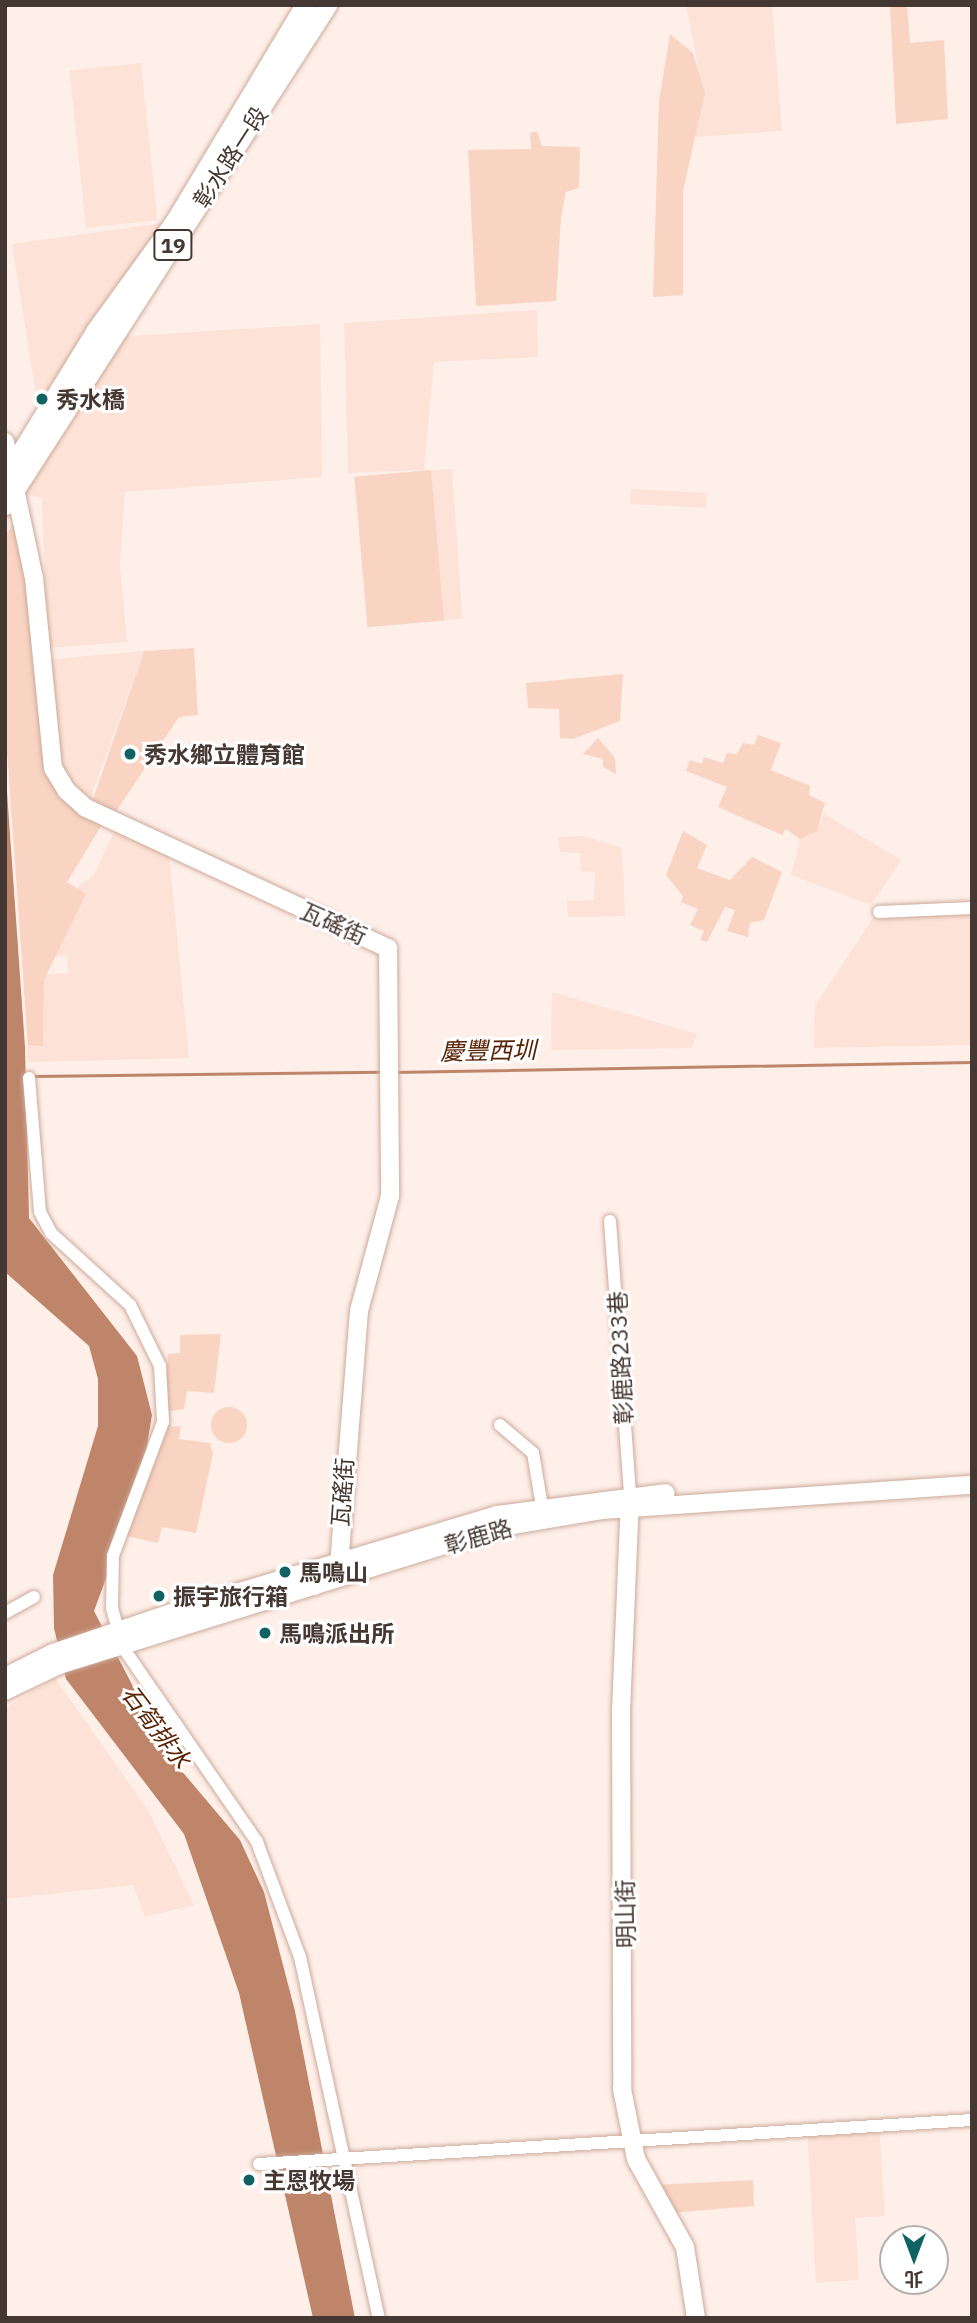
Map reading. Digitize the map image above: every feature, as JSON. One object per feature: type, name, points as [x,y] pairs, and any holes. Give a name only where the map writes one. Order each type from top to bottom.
[{"type":"main road","name":"彰水路一段","points":[[11,477],[96,330],[175,221],[305,5]]},
{"type":"main road","name":"彰水路一段","points":[[11,477],[327,5]]},
{"type":"main road","name":"19","points":[[5,505],[11,477]]},
{"type":"street","points":[[5,442],[11,477]]},
{"type":"street","name":"瓦磘街","points":[[11,477],[46,660],[53,768],[66,791],[86,808],[388,948],[390,1196],[359,1311],[339,1563]]},
{"type":"street","points":[[879,912],[972,908]]},
{"type":"street","points":[[29,1078],[40,1212],[51,1233],[130,1305],[160,1366],[159,1435],[113,1556],[112,1608],[117,1640],[257,1842],[300,1957],[379,2318]]},
{"type":"street","name":"彰鹿路233巷","points":[[610,1221],[630,1502]]},
{"type":"street","points":[[500,1425],[533,1454],[542,1506]]},
{"type":"street","name":"彰鹿路","points":[[117,1640],[339,1563],[500,1521],[630,1502],[972,1475]]},
{"type":"street","name":"彰鹿路","points":[[5,1677],[117,1640],[314,1586],[542,1506],[972,1485]]},
{"type":"street","name":"明山街","points":[[630,1502],[621,1708],[626,1982],[620,2069],[631,2141],[685,2247],[696,2318]]},
{"type":"street","points":[[314,1586],[339,1563]]},
{"type":"street","points":[[5,1613],[34,1597]]},
{"type":"street","name":"彰鹿路","points":[[5,1691],[67,1655]]},
{"type":"street","points":[[258,2164],[972,2120]]},
{"type":"shaded area","points":[[686,5],[772,5],[782,131],[694,137],[700,76]]},
{"type":"shaded area","points":[[890,5],[907,5],[910,43],[944,40],[948,119],[896,124]]},
{"type":"shaded area","points":[[670,34],[693,53],[705,93],[683,191],[683,295],[653,297],[659,101]]},
{"type":"shaded area","points":[[141,63],[158,220],[86,228],[69,71]]},
{"type":"shaded area","points":[[537,131],[542,146],[580,147],[579,188],[566,192],[561,218],[556,301],[476,306],[468,150],[531,149],[530,133]]},
{"type":"shaded area","points":[[163,223],[39,416],[12,244]]},
{"type":"shaded area","points":[[537,310],[538,357],[434,362],[424,470],[348,473],[344,323]]},
{"type":"shaded area","points":[[320,324],[322,477],[125,492],[120,564],[127,642],[47,648],[42,498],[21,494],[116,337]]},
{"type":"shaded area","points":[[452,469],[462,619],[442,620],[431,470]]},
{"type":"shaded area","points":[[431,470],[444,620],[367,627],[354,477]]},
{"type":"shaded area","points":[[631,489],[707,493],[706,508],[630,504]]},
{"type":"shaded area","points":[[25,506],[47,765],[103,823],[67,882],[86,894],[44,980],[43,1046],[28,1045],[5,723],[5,536]]},
{"type":"shaded area","name":"秀水鄉立體育館","points":[[194,648],[198,715],[179,717],[115,813],[92,802],[144,651]]},
{"type":"shaded area","points":[[144,651],[93,791],[92,802],[58,776],[46,660]]},
{"type":"shaded area","points":[[623,674],[620,721],[573,739],[560,738],[559,709],[528,708],[526,683]]},
{"type":"shaded area","points":[[758,735],[781,743],[771,770],[810,786],[809,795],[825,803],[817,831],[800,839],[786,829],[782,835],[718,807],[727,787],[686,771],[690,760],[702,764],[704,757],[723,763],[727,753],[737,754],[743,743],[754,745]]},
{"type":"shaded area","points":[[598,738],[615,758],[616,774],[603,767],[603,759],[583,754]]},
{"type":"shaded area","points":[[5,763],[25,1047],[29,1218],[137,1356],[152,1415],[141,1484],[94,1611],[169,1756],[240,1840],[264,1892],[295,2011],[355,2318],[313,2318],[239,1993],[184,1834],[66,1679],[54,1628],[53,1575],[98,1426],[98,1379],[89,1346],[5,1272]]},
{"type":"shaded area","points":[[824,814],[901,860],[871,905],[791,875],[800,839],[817,831]]},
{"type":"shaded area","points":[[115,831],[169,853],[189,1058],[28,1062],[24,976],[68,973],[67,957],[56,956],[56,940],[79,885],[93,876]]},
{"type":"shaded area","points":[[683,831],[707,845],[697,868],[730,880],[752,857],[782,872],[764,920],[750,923],[748,937],[727,931],[735,910],[725,907],[707,942],[700,940],[704,931],[690,925],[698,909],[681,902],[683,896],[666,875]]},
{"type":"shaded area","points":[[584,836],[622,848],[625,916],[568,917],[567,901],[594,900],[595,872],[581,871],[580,853],[560,852],[558,837]]},
{"type":"shaded area","points":[[972,911],[972,1045],[814,1048],[815,1006],[875,915]]},
{"type":"shaded area","points":[[552,992],[697,1034],[692,1048],[551,1050]]},
{"type":"shaded area","points":[[221,1334],[214,1393],[187,1391],[184,1409],[164,1412],[168,1354],[180,1353],[180,1335]]},
{"type":"shaded area","points":[[229,1407],[241,1413],[247,1425],[241,1437],[229,1443],[217,1437],[211,1425],[217,1413]]},
{"type":"shaded area","points":[[163,1417],[172,1427],[181,1426],[179,1439],[210,1443],[213,1454],[196,1533],[162,1527],[158,1543],[122,1535]]},
{"type":"shaded area","points":[[55,1678],[148,1810],[194,1905],[145,1917],[133,1885],[5,1899],[5,1708]]},
{"type":"shaded area","points":[[879,2126],[885,2216],[855,2218],[859,2280],[816,2283],[807,2130]]},
{"type":"shaded area","points":[[753,2180],[754,2206],[670,2213],[653,2185]]},
{"type":"waterway","name":"慶豐西圳","points":[[394,1072],[972,1062]]},
{"type":"waterway","name":"慶豐西圳","points":[[34,1076],[381,1072]]},
{"type":"place","name":"秀水橋","points":[[42,399]]},
{"type":"place","name":"秀水鄉立體育館","points":[[130,754]]},
{"type":"place","name":"馬鳴山","points":[[285,1572]]},
{"type":"place","name":"振宇旅行箱","points":[[159,1596]]},
{"type":"place","name":"馬鳴派出所","points":[[265,1633]]},
{"type":"place","name":"主恩牧場","points":[[249,2180]]},
{"type":"water label","name":"石筍排水","points":[[156,1727]]}]
